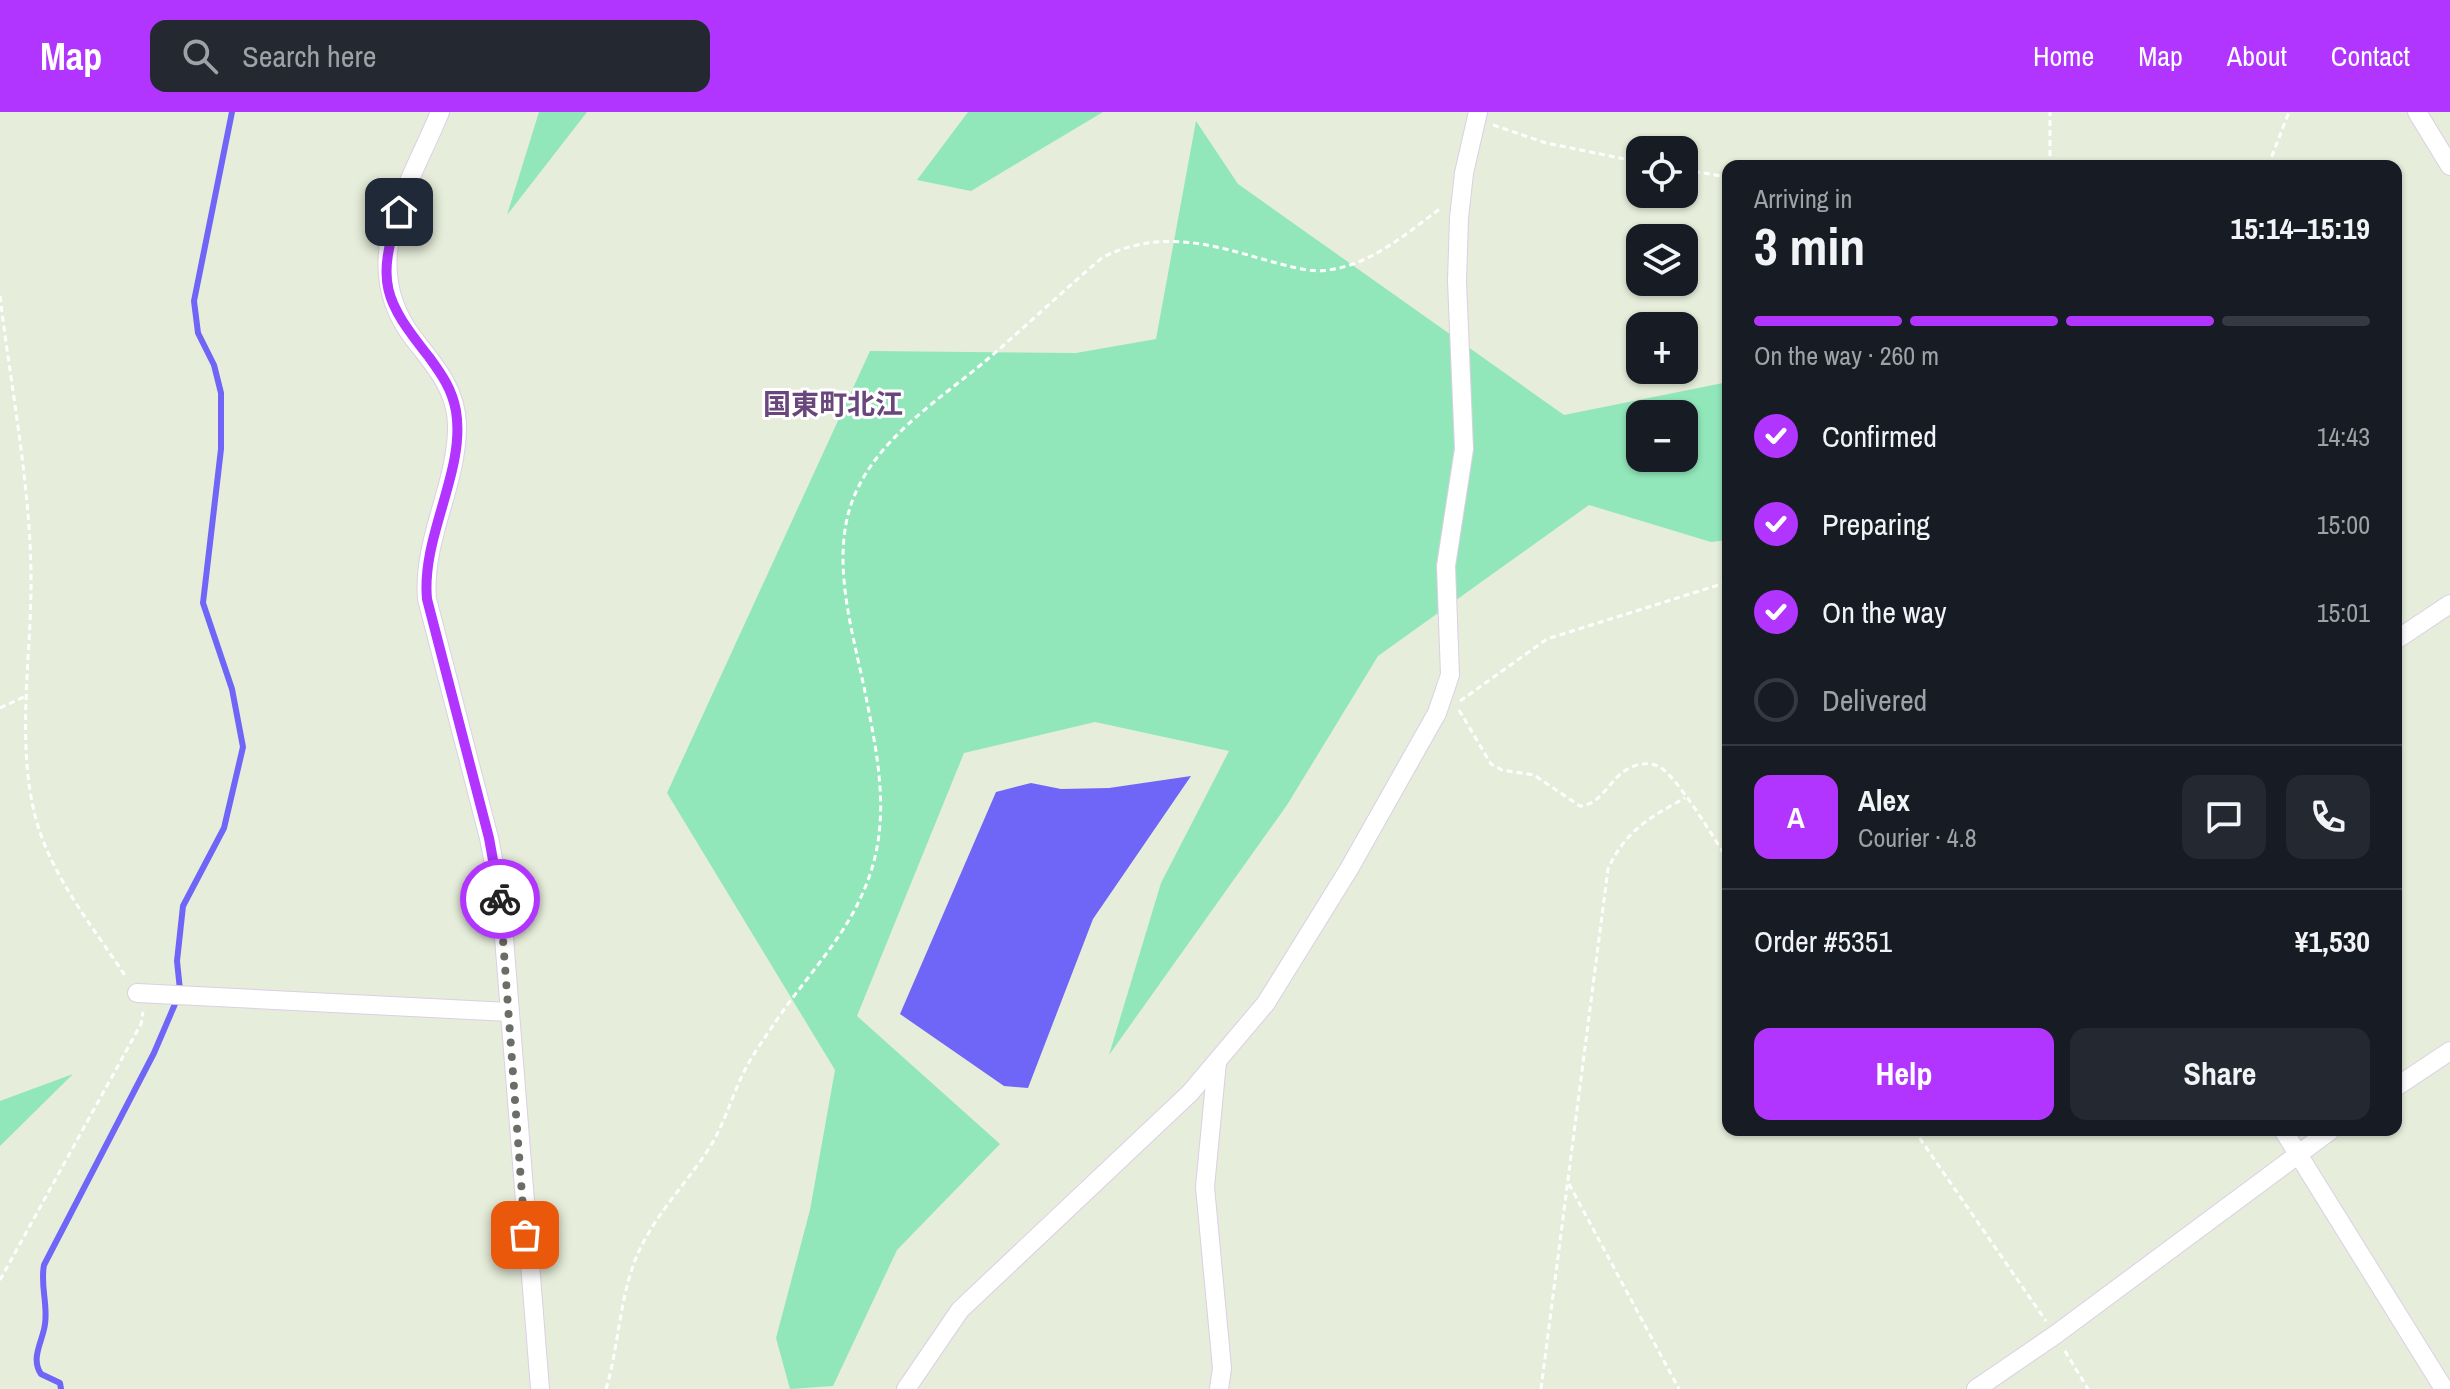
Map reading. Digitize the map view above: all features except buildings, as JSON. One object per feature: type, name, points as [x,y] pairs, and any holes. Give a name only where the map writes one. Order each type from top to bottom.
[{"type":"street","points":[[440,112],[399,212],[387,249],[385,273],[395,312],[445,379],[456,414],[455,449],[426,573],[427,599],[493,855],[503,920],[535,1362],[540,1389]]},
{"type":"street","points":[[2417,112],[2450,166]]},
{"type":"street","points":[[906,1389],[960,1310],[1190,1093],[1217,1062],[1287,973],[1437,713],[1451,697],[1446,566],[1464,433],[1457,281],[1460,195],[1477,116]]},
{"type":"street","points":[[2402,636],[2450,604]]},
{"type":"street","points":[[137,993],[509,1012]]},
{"type":"street","points":[[2402,1083],[2450,1051]]},
{"type":"street","points":[[1217,1062],[1205,1187],[1222,1368],[1219,1389]]},
{"type":"street","points":[[2287,1136],[2444,1389]]},
{"type":"street","points":[[1976,1389],[2055,1335],[2322,1136]]},
{"type":"path","points":[[2050,112],[2050,160]]},
{"type":"path","points":[[2270,160],[2289,112]]},
{"type":"path","points":[[1477,116],[1546,143],[1626,159]]},
{"type":"path","points":[[1698,172],[1722,176]]},
{"type":"path","points":[[606,1389],[616,1354],[625,1296],[643,1243],[719,1131],[741,1077],[773,1025],[845,926],[877,855],[883,823],[880,785],[847,603],[844,551],[847,518],[859,488],[879,456],[910,422],[988,359],[1103,257],[1120,249],[1165,240],[1219,247],[1301,269],[1328,271],[1366,259],[1460,195]]},
{"type":"path","points":[[0,296],[28,521],[31,574],[28,771],[33,806],[43,843],[137,993],[144,1013],[141,1024],[0,1280]]},
{"type":"path","points":[[1722,584],[1547,639],[1451,697],[1491,764],[1502,770],[1534,775],[1573,804],[1588,806],[1623,772],[1644,764],[1664,769],[1722,851]]},
{"type":"path","points":[[0,708],[28,695]]},
{"type":"path","points":[[1541,1389],[1608,869],[1626,836],[1640,823],[1685,798]]},
{"type":"path","points":[[1918,1136],[2055,1335],[2088,1389]]},
{"type":"path","points":[[1569,1184],[1679,1389]]},
{"type":"green space","points":[[539,112],[587,112],[507,215]]},
{"type":"green space","points":[[968,112],[1103,112],[971,191],[917,180]]},
{"type":"green space","points":[[1196,121],[1238,184],[1564,415],[1626,403],[1626,472],[1698,472],[1698,400],[1639,400],[1722,383],[1722,541],[1711,542],[1589,505],[1378,656],[1287,805],[1109,1055],[1161,883],[1229,751],[1095,722],[964,753],[857,1016],[1000,1144],[897,1250],[833,1386],[790,1389],[776,1338],[810,1210],[835,1070],[667,793],[870,351],[1076,353],[1156,339]]},
{"type":"green space","points":[[73,1074],[0,1146],[0,1101]]},
{"type":"shaded area","points":[[1191,776],[1093,919],[1028,1088],[1004,1086],[900,1014],[996,792],[1031,783],[1061,789],[1109,788]]},
{"type":"waterway","points":[[61,1389],[60,1383],[41,1374],[37,1362],[46,1317],[44,1265],[154,1053],[175,1004],[180,990],[177,961],[183,906],[224,828],[243,747],[232,689],[203,603],[221,449],[221,393],[214,365],[198,333],[194,301],[232,112]]},
{"type":"way so far","points":[[500,899],[525,1235]]},
{"type":"district","name":"国東町北江","points":[[833,404]]},
{"type":"route","points":[[399,212],[385,260],[391,301],[401,321],[451,389],[457,424],[455,449],[426,573],[427,599],[489,838],[500,899]]}]
